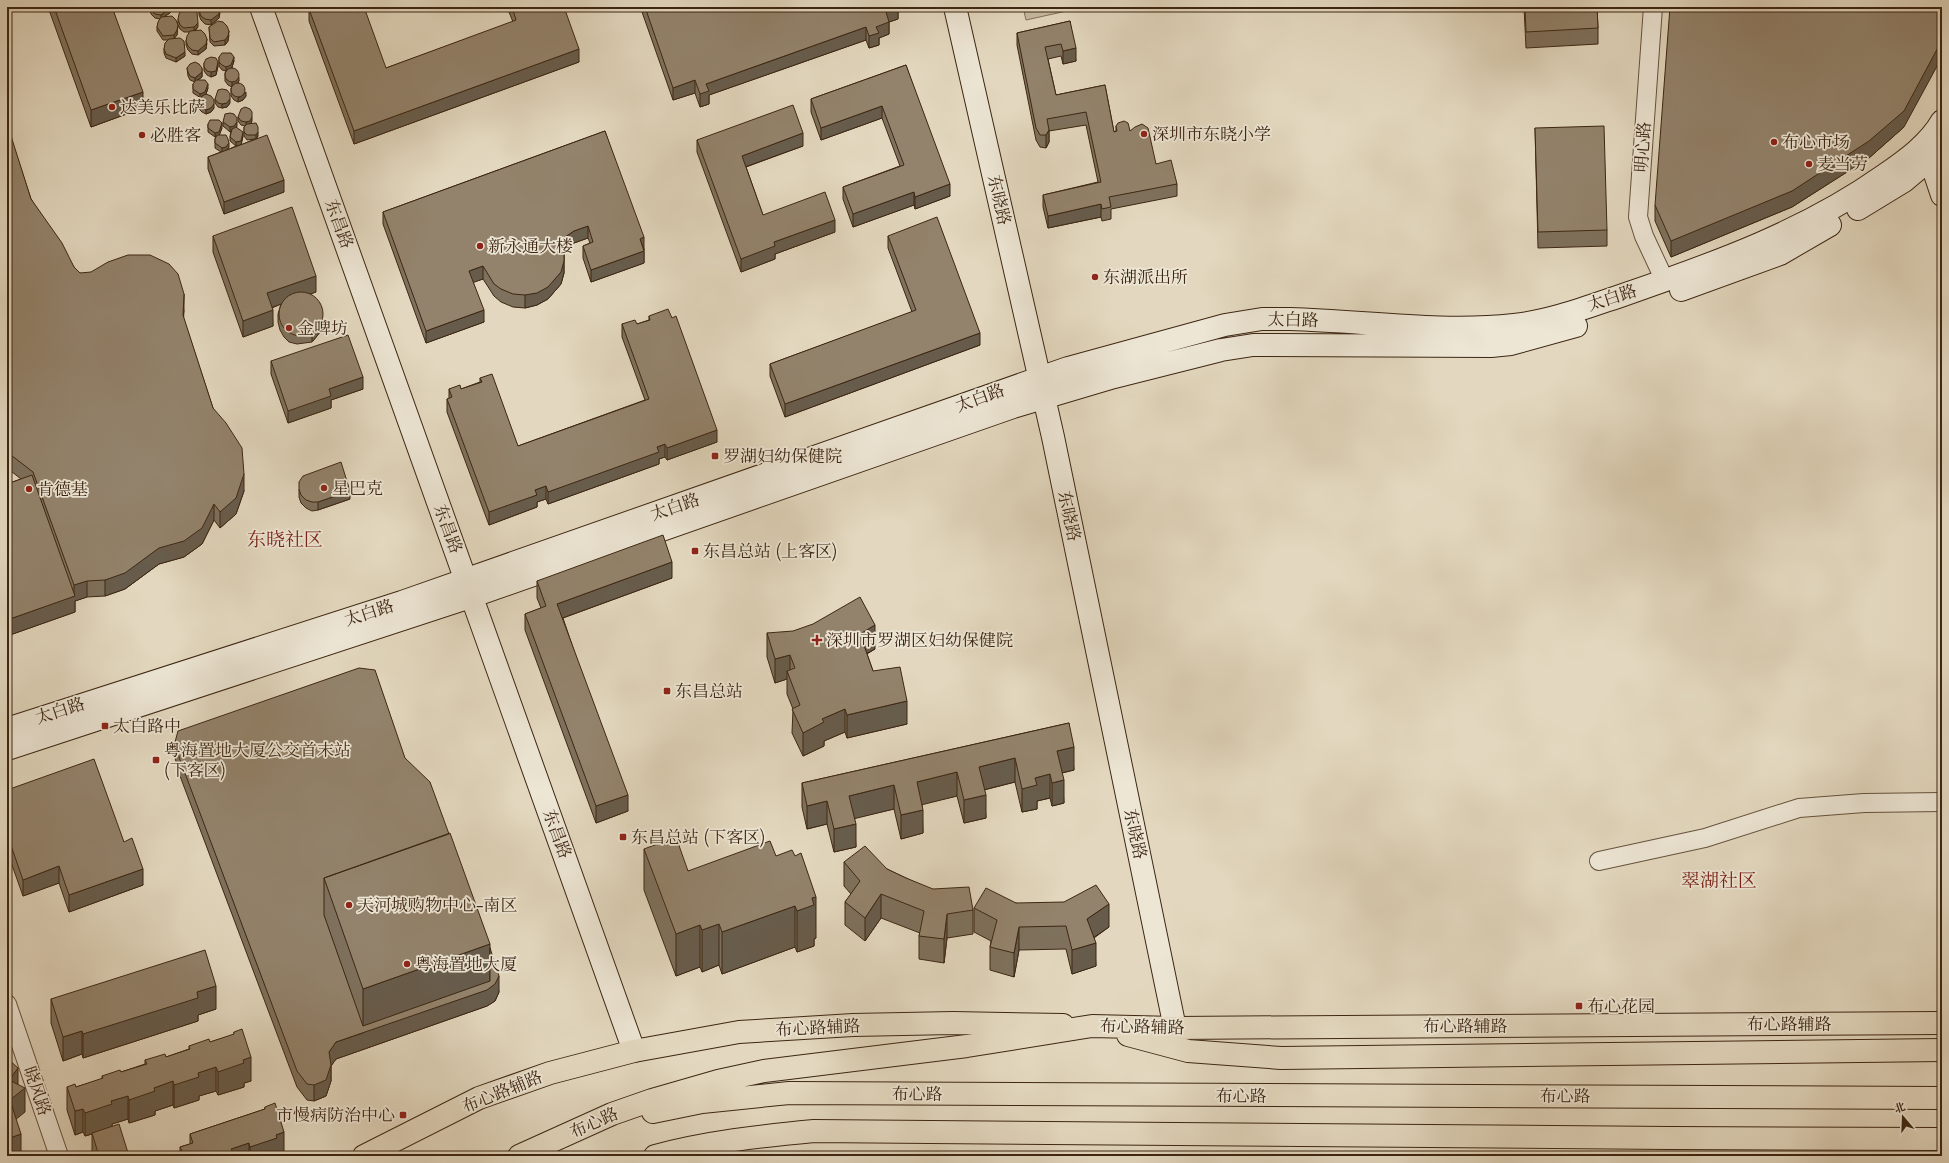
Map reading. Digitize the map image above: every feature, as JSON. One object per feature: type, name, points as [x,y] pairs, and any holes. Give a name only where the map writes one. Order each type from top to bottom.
[{"type":"main road","name":"东昌路","points":[[261,7],[634,1051]]},
{"type":"main road","name":"东晓路","points":[[955,7],[1041,387],[1175,1028]]},
{"type":"main road","name":"太白路","points":[[7,749],[469,587],[684,504],[1041,387],[1221,350],[1253,345],[1491,346],[1511,344],[1533,339],[1728,274],[1780,254],[1894,188],[1931,152],[1942,121]]},
{"type":"main road","name":"太白路","points":[[1041,387],[1081,364],[1237,322],[1262,319],[1290,319],[1469,329],[1513,325],[1547,319],[1665,281],[1786,233],[1931,152]]},
{"type":"main road","points":[[1931,152],[1942,196]]},
{"type":"main road","name":"太白路","points":[[7,729],[402,602],[469,587]]},
{"type":"main road","name":"布心路辅路","points":[[364,1156],[479,1098],[550,1073],[634,1051],[739,1032],[853,1025],[953,1022],[1175,1028],[1942,1023]]},
{"type":"main road","points":[[1092,1026],[1188,1051],[1281,1058],[1942,1050]]},
{"type":"main road","name":"布心路","points":[[520,1156],[612,1114],[680,1091],[726,1079],[764,1071],[967,1046],[1092,1026]]},
{"type":"main road","name":"布心路","points":[[546,1145],[657,1111],[709,1101],[789,1093],[1942,1098]]},
{"type":"main road","points":[[655,1156],[699,1146],[768,1135],[828,1130],[1942,1139]]},
{"type":"street","name":"明心路","points":[[1653,7],[1638,217],[1644,236],[1665,281]]},
{"type":"street","points":[[1599,861],[1705,838],[1799,808],[1864,803],[1942,802]]},
{"type":"street","name":"晓风路","points":[[7,1004],[59,1156]]},
{"type":"shaded area","points":[[1023,7],[1070,7],[1071,10],[1026,20]]},
{"type":"building","points":[[54,7],[112,7],[143,92],[91,110]]},
{"type":"building","points":[[151,7],[170,8],[161,15],[155,14],[151,10]]},
{"type":"building","points":[[199,7],[220,7],[219,14],[211,20],[205,19],[201,16]]},
{"type":"building","points":[[315,7],[364,7],[386,68],[516,20],[512,7],[564,7],[579,49],[354,131],[309,9]]},
{"type":"building","points":[[645,7],[898,7],[886,12],[889,22],[876,27],[879,33],[869,36],[866,27],[706,84],[709,91],[700,94],[695,80],[673,88]]},
{"type":"building","points":[[1525,7],[1597,7],[1598,28],[1526,32]]},
{"type":"building","name":"布心市场","points":[[1670,7],[1942,7],[1942,40],[1904,111],[1869,141],[1792,191],[1671,241],[1655,205]]},
{"type":"building","points":[[182,9],[193,9],[197,12],[198,23],[194,27],[184,28],[180,25],[178,19],[179,14]]},
{"type":"building","points":[[172,16],[178,25],[177,30],[174,35],[163,36],[157,27],[158,22],[161,17]]},
{"type":"building","points":[[218,21],[223,22],[229,31],[225,40],[214,42],[210,38],[209,27]]},
{"type":"building","points":[[1070,21],[1076,48],[1063,51],[1061,44],[1045,47],[1056,95],[1105,85],[1114,132],[1117,131],[1116,126],[1118,123],[1124,121],[1128,123],[1130,131],[1142,124],[1148,128],[1156,164],[1171,160],[1177,184],[1109,197],[1111,207],[1102,209],[1101,204],[1048,216],[1043,195],[1101,182],[1086,112],[1047,119],[1049,130],[1046,135],[1040,135],[1036,128],[1017,33]]},
{"type":"building","points":[[201,30],[207,39],[206,44],[198,51],[192,50],[186,41],[187,36],[190,31]]},
{"type":"building","points":[[180,38],[184,41],[185,52],[176,58],[166,54],[164,49],[165,43],[169,39]]},
{"type":"building","points":[[222,53],[231,53],[234,57],[231,65],[226,67],[219,62],[219,57]]},
{"type":"building","points":[[211,57],[216,58],[218,62],[216,71],[211,72],[207,71],[204,67],[204,63],[206,59]]},
{"type":"building","points":[[195,62],[202,68],[202,72],[195,78],[190,76],[187,68],[190,64]]},
{"type":"building","points":[[906,65],[950,184],[915,197],[914,192],[853,214],[843,187],[904,165],[882,106],[821,128],[811,99]]},
{"type":"building","points":[[229,68],[235,68],[239,72],[239,78],[235,82],[229,82],[225,78],[225,72]]},
{"type":"building","points":[[196,80],[205,80],[208,84],[205,92],[200,94],[193,89],[193,84]]},
{"type":"building","points":[[235,83],[241,83],[245,87],[245,93],[241,97],[235,97],[231,93],[231,87]]},
{"type":"building","points":[[218,90],[227,90],[230,94],[230,99],[227,103],[222,104],[218,103],[215,99]]},
{"type":"building","points":[[206,94],[211,96],[214,100],[214,104],[211,108],[206,110],[199,104],[202,96]]},
{"type":"building","points":[[793,105],[803,133],[742,156],[763,215],[825,192],[835,220],[774,242],[775,246],[741,259],[697,140]]},
{"type":"building","points":[[245,107],[250,109],[252,112],[250,121],[246,122],[241,121],[238,117],[241,109]]},
{"type":"building","points":[[225,114],[234,114],[237,118],[237,122],[234,126],[230,127],[223,122]]},
{"type":"building","points":[[210,120],[219,120],[222,123],[219,132],[215,133],[208,128]]},
{"type":"building","points":[[256,123],[258,132],[256,135],[247,135],[244,132],[244,127],[247,124]]},
{"type":"building","points":[[7,126],[31,199],[62,243],[74,267],[80,273],[91,272],[108,262],[128,255],[150,255],[169,264],[178,274],[184,294],[183,315],[213,408],[226,423],[242,448],[244,474],[236,498],[220,512],[214,504],[202,528],[184,541],[159,548],[125,573],[105,580],[87,581],[74,585],[33,472],[7,452]]},
{"type":"building","points":[[1604,126],[1607,230],[1538,232],[1535,128]]},
{"type":"building","points":[[236,127],[243,132],[241,141],[236,142],[230,137],[232,129]]},
{"type":"building","name":"新永通大楼","points":[[605,131],[644,237],[640,239],[644,251],[591,270],[583,246],[593,242],[588,226],[574,231],[562,239],[564,261],[561,272],[548,287],[537,293],[525,295],[513,294],[494,284],[483,266],[469,271],[484,310],[426,331],[383,212]]},
{"type":"building","points":[[217,135],[226,135],[229,143],[226,147],[222,148],[215,143]]},
{"type":"building","points":[[267,135],[284,180],[224,202],[208,157]]},
{"type":"building","points":[[292,207],[316,276],[267,293],[273,310],[243,321],[213,236]]},
{"type":"building","points":[[937,217],[980,333],[785,404],[770,364],[916,310],[888,236]]},
{"type":"building","points":[[301,292],[313,296],[319,302],[323,314],[319,326],[313,332],[301,336],[289,332],[283,326],[279,314],[283,302],[289,296]]},
{"type":"building","points":[[668,309],[672,318],[676,316],[717,430],[667,448],[665,444],[657,447],[659,452],[548,492],[546,486],[535,490],[537,495],[489,512],[447,399],[452,397],[449,389],[460,385],[461,389],[482,382],[480,378],[492,374],[518,446],[649,399],[622,324],[635,320],[637,324],[650,320],[649,316]]},
{"type":"building","points":[[348,335],[363,377],[329,389],[331,396],[288,411],[271,361]]},
{"type":"building","name":"星巴克","points":[[341,462],[350,491],[318,502],[306,500],[301,495],[299,482],[303,476]]},
{"type":"building","points":[[32,475],[75,596],[7,620],[7,484]]},
{"type":"building","points":[[663,535],[672,562],[557,604],[628,795],[596,806],[525,614],[546,606],[537,581]]},
{"type":"building","points":[[860,597],[875,625],[860,634],[873,671],[900,667],[907,701],[847,715],[845,709],[822,719],[824,722],[803,733],[792,709],[800,705],[787,671],[795,668],[790,655],[775,659],[767,633],[793,631],[813,624]]},
{"type":"building","name":"天河城购物中心-南区","points":[[359,668],[375,670],[405,758],[430,782],[449,834],[324,878],[324,915],[363,1026],[490,981],[490,948],[499,976],[495,984],[487,990],[336,1042],[329,1052],[331,1065],[326,1080],[314,1085],[307,1084],[297,1071],[180,760],[175,742],[178,731]]},
{"type":"building","points":[[1069,723],[1074,747],[1057,751],[1064,780],[1052,783],[1050,774],[1035,778],[1037,785],[1022,789],[1015,758],[979,767],[986,795],[964,800],[957,772],[917,782],[923,810],[901,815],[894,785],[849,796],[856,824],[834,829],[827,801],[807,806],[802,783]]},
{"type":"building","points":[[94,759],[124,842],[132,838],[143,869],[69,895],[59,866],[23,880],[7,834],[7,790]]},
{"type":"building","points":[[450,833],[490,944],[363,989],[324,878]]},
{"type":"building","points":[[676,837],[688,871],[770,841],[776,856],[792,850],[795,856],[801,853],[816,897],[812,898],[814,905],[797,911],[795,906],[722,932],[719,924],[702,930],[700,925],[676,934],[644,849]]},
{"type":"building","points":[[865,846],[887,869],[933,889],[969,887],[973,910],[947,914],[944,939],[919,936],[924,911],[881,894],[865,918],[845,902],[860,881],[844,862]]},
{"type":"building","points":[[1096,885],[1109,904],[1087,919],[1096,943],[1072,950],[1066,926],[1019,927],[1014,953],[990,947],[997,920],[974,908],[986,888],[1016,903],[1064,902]]},
{"type":"building","points":[[205,950],[216,986],[197,992],[198,998],[83,1034],[82,1031],[63,1037],[51,999]]},
{"type":"building","points":[[242,1029],[251,1057],[243,1060],[244,1063],[218,1072],[216,1067],[198,1073],[199,1077],[174,1085],[173,1081],[154,1088],[155,1091],[129,1100],[128,1096],[111,1101],[112,1104],[85,1113],[83,1109],[75,1111],[67,1087],[75,1084],[76,1087],[103,1078],[102,1076],[120,1070],[121,1072],[147,1064],[145,1060],[165,1054],[166,1057],[190,1049],[189,1046],[209,1039],[210,1042],[234,1034],[234,1032]]},
{"type":"building","points":[[7,1058],[18,1068],[9,1080],[25,1088],[10,1100],[21,1134],[7,1139]]},
{"type":"building","points":[[275,1103],[284,1132],[276,1135],[277,1138],[250,1147],[249,1143],[231,1149],[233,1152],[221,1156],[165,1156],[182,1151],[180,1147],[193,1143],[190,1134],[265,1109],[265,1107]]},
{"type":"building","points":[[119,1124],[129,1156],[99,1156],[92,1133]]},
{"type":"place","name":"达美乐比萨","points":[[112,107]]},
{"type":"place","name":"深圳市东晓小学","points":[[1144,134]]},
{"type":"place","name":"必胜客","points":[[142,135]]},
{"type":"place","name":"布心市场","points":[[1774,142]]},
{"type":"place","name":"麦当劳","points":[[1809,164]]},
{"type":"place","name":"新永通大楼","points":[[480,246]]},
{"type":"place","name":"东湖派出所","points":[[1095,277]]},
{"type":"place","name":"金啤坊","points":[[289,328]]},
{"type":"place","name":"罗湖妇幼保健院","points":[[715,456]]},
{"type":"place","name":"星巴克","points":[[324,488]]},
{"type":"place","name":"肯德基","points":[[29,489]]},
{"type":"place","name":"东昌总站 (上客区)","points":[[695,551]]},
{"type":"place","name":"深圳市罗湖区妇幼保健院","points":[[817,640]]},
{"type":"place","name":"东昌总站","points":[[667,691]]},
{"type":"place","name":"太白路中","points":[[105,726]]},
{"type":"place","name":"粤海置地大厦公交首末站 (下客区)","points":[[156,760]]},
{"type":"place","name":"东昌总站 (下客区)","points":[[623,837]]},
{"type":"place","name":"天河城购物中心-南区","points":[[349,905]]},
{"type":"place","name":"粤海置地大厦","points":[[407,964]]},
{"type":"place","name":"布心花园","points":[[1579,1006]]},
{"type":"place","name":"市慢病防治中心","points":[[403,1115]]},
{"type":"district","name":"东晓社区","points":[[285,540]]},
{"type":"district","name":"翠湖社区","points":[[1719,881]]}]
